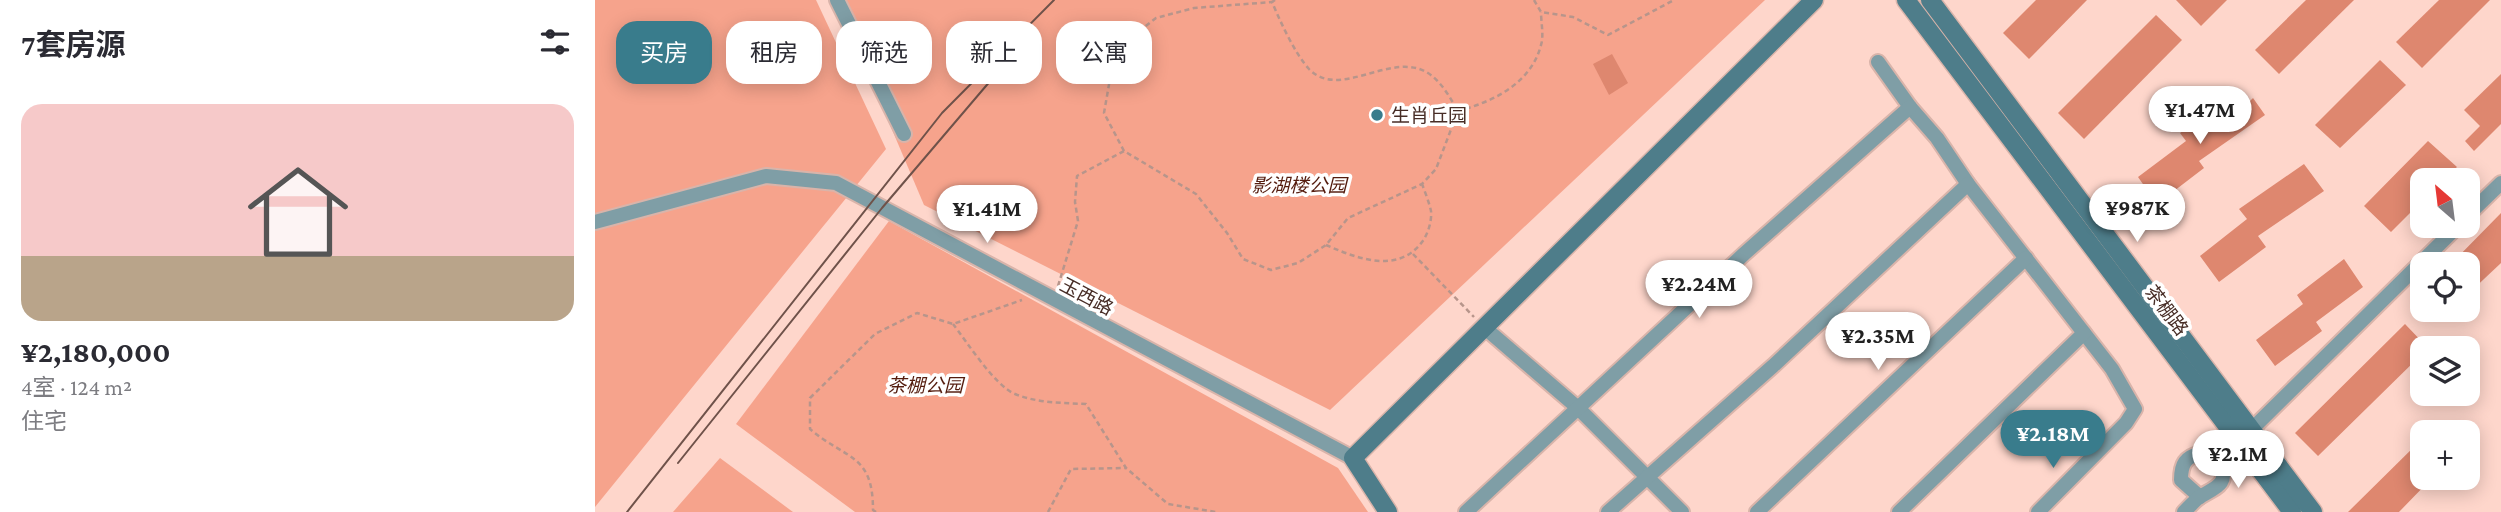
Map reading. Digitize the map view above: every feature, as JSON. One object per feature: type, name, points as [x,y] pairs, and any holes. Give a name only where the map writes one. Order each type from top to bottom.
[{"type":"street","points":[[837,0],[904,134]]},
{"type":"street","points":[[1388,512],[1353,458],[1814,0]]},
{"type":"street","name":"茶棚路","points":[[1906,0],[2246,436],[2313,512]]},
{"type":"street","name":"茶棚路","points":[[1930,0],[2246,436],[2292,512]]},
{"type":"street","points":[[1878,62],[1910,107],[1937,138],[1968,184],[2112,369],[2135,409],[2126,423],[2038,512]]},
{"type":"street","points":[[1466,512],[1744,254],[1910,107]]},
{"type":"street","name":"玉西路","points":[[595,222],[766,176],[836,183],[1353,458]]},
{"type":"street","points":[[2480,203],[2501,183]]},
{"type":"street","points":[[1608,512],[1773,366],[1968,184]]},
{"type":"street","points":[[2220,463],[2446,238]]},
{"type":"street","points":[[1757,512],[2026,258]]},
{"type":"street","points":[[1485,328],[1579,408],[1682,512]]},
{"type":"street","points":[[1899,512],[2084,333]]},
{"type":"street","points":[[2184,512],[2200,497],[2215,491],[2222,483],[2224,473],[2220,463],[2201,453],[2190,456],[2181,467],[2181,480],[2200,497]]},
{"type":"path","points":[[1458,111],[1489,103],[1510,90],[1527,70],[1541,45],[1541,12],[1534,0]]},
{"type":"path","points":[[1541,12],[1573,17],[1608,34],[1674,0]]},
{"type":"path","points":[[1274,1],[1298,53],[1310,70],[1323,78],[1341,79],[1407,66],[1427,73],[1443,87],[1458,111],[1436,169],[1422,184],[1348,218],[1326,245],[1298,263],[1272,270],[1243,259],[1227,233],[1196,194],[1124,151],[1104,113],[1114,55],[1156,18],[1194,8],[1274,1]]},
{"type":"path","points":[[953,324],[1021,300],[1046,310],[1054,300],[1078,221],[1075,202],[1077,176],[1124,151]]},
{"type":"path","points":[[1326,245],[1350,256],[1374,260],[1396,261],[1413,254],[1427,235],[1431,212],[1422,184]]},
{"type":"path","points":[[1413,254],[1485,328]]},
{"type":"path","points":[[876,512],[873,485],[860,461],[828,445],[810,429],[810,398],[875,334],[917,313],[953,324],[985,365],[1013,393],[1058,403],[1086,404],[1126,468],[1168,504],[1216,512]]},
{"type":"path","points":[[1048,512],[1071,469],[1126,468]]},
{"type":"green space","points":[[595,0],[816,0],[836,43],[836,84],[855,84],[886,149],[595,507]]},
{"type":"green space","name":"影湖楼公园","points":[[837,0],[1765,0],[1330,410],[924,205],[873,84],[932,84],[932,21],[846,21]]},
{"type":"green space","name":"茶棚公园","points":[[889,221],[1338,468],[1368,512],[855,512],[736,424]]},
{"type":"green space","points":[[720,458],[793,512],[673,512]]},
{"type":"building","points":[[2036,0],[2087,0],[2029,59],[2003,33]]},
{"type":"building","points":[[2176,0],[2227,0],[2201,26]]},
{"type":"building","points":[[2306,0],[2354,0],[2279,74],[2255,50]]},
{"type":"building","points":[[2439,0],[2490,0],[2422,68],[2396,42]]},
{"type":"building","points":[[2156,15],[2182,40],[2084,139],[2058,113]]},
{"type":"building","points":[[1612,54],[1628,83],[1609,95],[1593,64]]},
{"type":"building","points":[[2380,60],[2406,85],[2340,148],[2315,125]]},
{"type":"building","points":[[2501,74],[2501,124],[2474,151],[2465,141],[2480,126],[2464,110]]},
{"type":"building","points":[[2239,93],[2249,102],[2253,98],[2265,115],[2199,161],[2204,168],[2157,204],[2138,177],[2186,141],[2180,133]]},
{"type":"building","points":[[2428,141],[2457,167],[2410,168],[2410,213],[2391,232],[2364,206]]},
{"type":"building","points":[[2304,164],[2324,191],[2258,236],[2266,247],[2219,282],[2200,256],[2247,219],[2239,209]]},
{"type":"building","points":[[2501,213],[2501,263],[2480,283],[2480,252],[2463,252],[2476,238],[2480,238],[2480,234]]},
{"type":"building","points":[[2344,259],[2363,287],[2316,322],[2322,331],[2275,366],[2256,340],[2303,304],[2297,295]]},
{"type":"building","points":[[2405,324],[2416,336],[2410,336],[2410,366],[2318,456],[2295,433]]},
{"type":"building","points":[[2410,451],[2410,490],[2420,490],[2399,512],[2348,512]]},
{"type":"tram line","points":[[627,512],[942,113],[1054,0]]},
{"type":"tram line","points":[[678,463],[882,208],[988,84]]},
{"type":"place","name":"生肖丘园","points":[[1377,115]]}]
